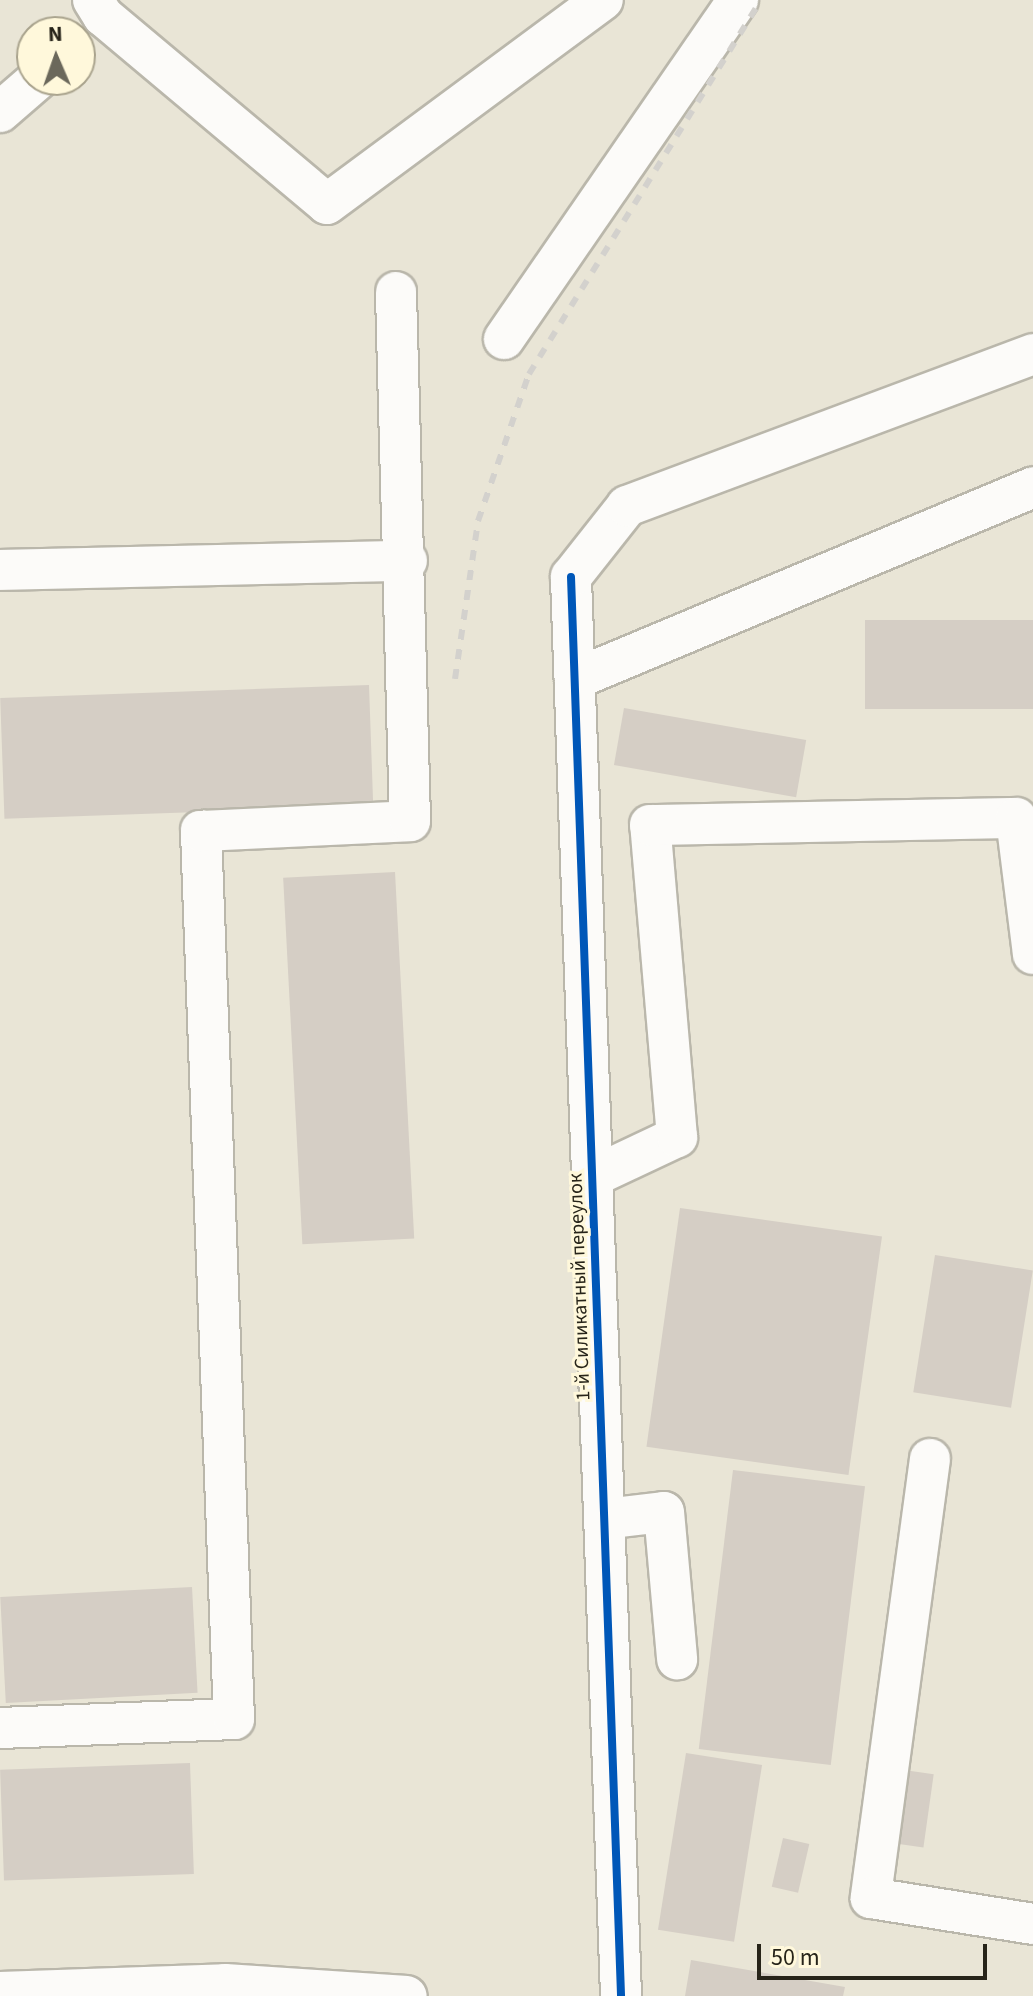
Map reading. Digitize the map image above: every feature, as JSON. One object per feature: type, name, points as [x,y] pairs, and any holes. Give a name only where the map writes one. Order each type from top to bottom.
[{"type":"street","points":[[98,14],[327,204],[603,0]]},
{"type":"street","points":[[504,339],[738,0]]},
{"type":"street","points":[[0,112],[18,96]]},
{"type":"street","points":[[0,1728],[234,1719],[201,831],[410,821],[407,561],[396,292]]},
{"type":"street","name":"1-й Силикатный переулок","points":[[621,1996],[571,577],[627,506],[1033,354]]},
{"type":"street","points":[[575,679],[1033,487]]},
{"type":"street","points":[[0,570],[407,561]]},
{"type":"street","points":[[592,1177],[677,1137],[650,825],[1016,818],[1033,954]]},
{"type":"street","points":[[930,1459],[871,1898],[1033,1924]]},
{"type":"street","points":[[604,1519],[664,1512],[677,1659]]},
{"type":"street","points":[[0,1992],[225,1984],[407,1996]]},
{"type":"building","points":[[865,620],[1033,620],[1033,709],[865,709]]},
{"type":"building","points":[[369,685],[373,806],[4,819],[0,698]]},
{"type":"building","points":[[624,708],[806,740],[796,797],[614,765]]},
{"type":"building","points":[[395,872],[414,1238],[302,1244],[283,878]]},
{"type":"building","points":[[680,1208],[882,1236],[848,1475],[646,1447]]},
{"type":"building","points":[[935,1255],[1033,1270],[1011,1408],[913,1392]]},
{"type":"building","points":[[733,1470],[865,1486],[831,1765],[699,1749]]},
{"type":"building","points":[[192,1587],[198,1693],[6,1703],[0,1597]]},
{"type":"building","points":[[686,1753],[762,1765],[734,1942],[658,1930]]},
{"type":"building","points":[[190,1763],[194,1874],[4,1881],[0,1770]]},
{"type":"building","points":[[904,1770],[934,1774],[923,1847],[894,1843]]},
{"type":"building","points":[[783,1838],[809,1844],[798,1893],[772,1887]]},
{"type":"building","points":[[691,1960],[845,1987],[843,1996],[685,1996]]},
{"type":"railway","points":[[455,679],[478,521],[529,374],[761,0]]},
{"type":"cycle path","points":[[571,577],[621,1996]]}]
